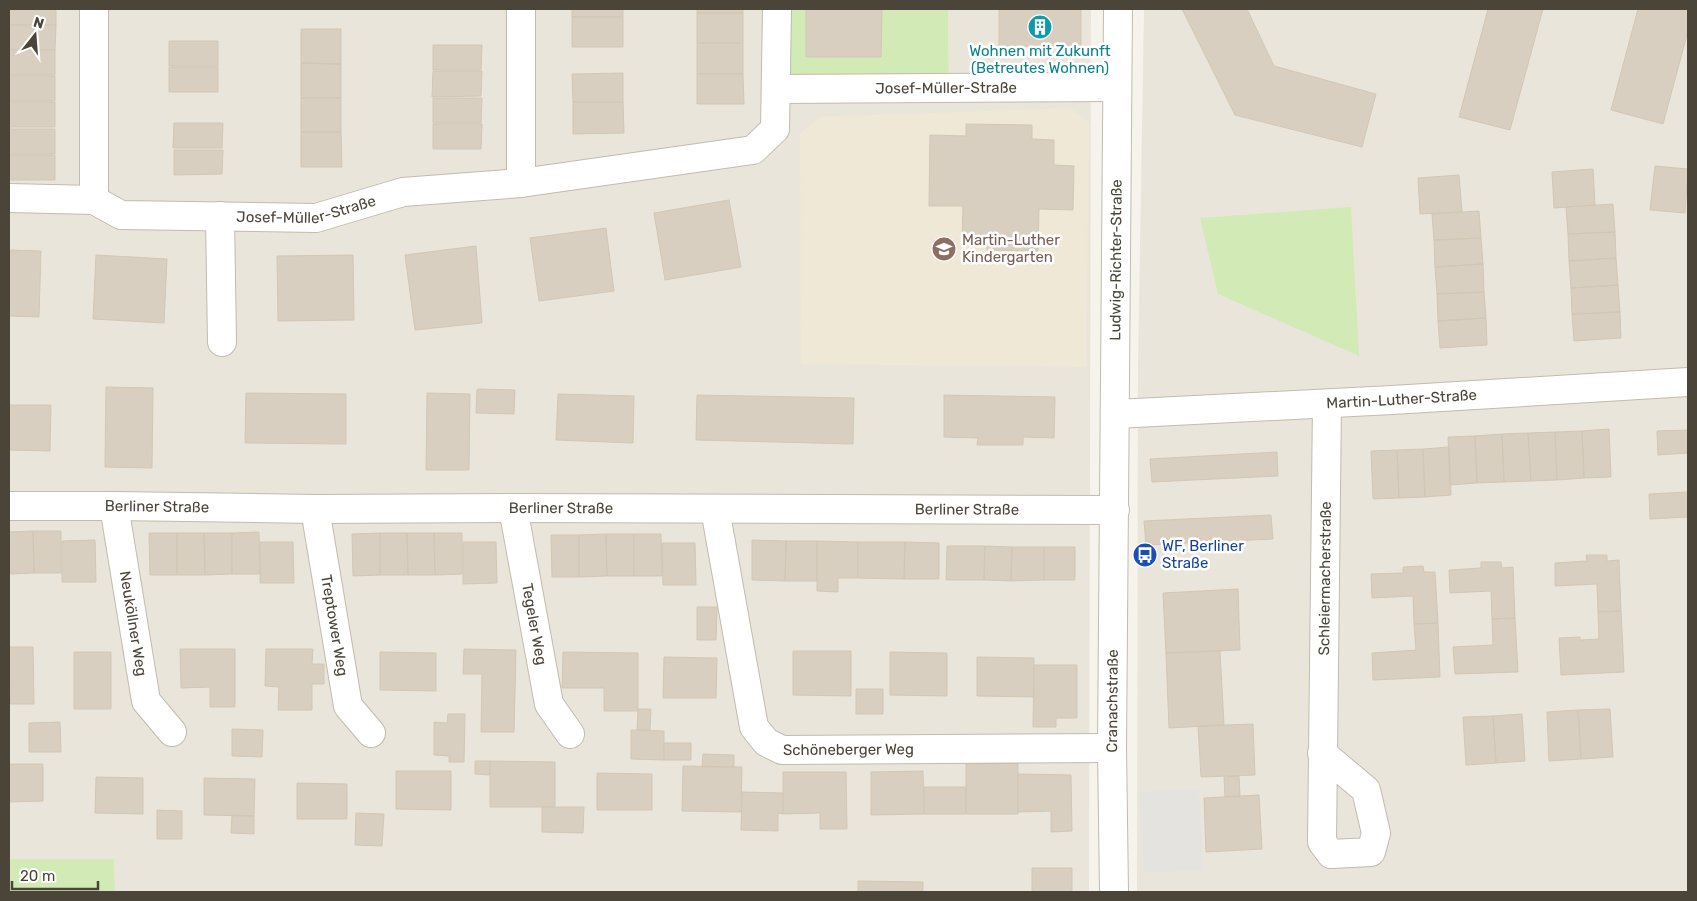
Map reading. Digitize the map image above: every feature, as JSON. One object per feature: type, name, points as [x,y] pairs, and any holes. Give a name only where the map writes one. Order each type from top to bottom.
[{"type":"street","points":[[94,9],[94,200]]},
{"type":"street","points":[[521,9],[521,182]]},
{"type":"street","name":"Josef-Müller-Straße","points":[[9,198],[94,200],[121,215],[316,218],[402,192],[521,182],[753,150],[775,128],[777,9]]},
{"type":"street","name":"Ludwig-Richter-Straße","points":[[1115,510],[1118,9]]},
{"type":"street","name":"Josef-Müller-Straße","points":[[776,89],[1117,87]]},
{"type":"street","points":[[220,216],[222,342]]},
{"type":"street","name":"Martin-Luther-Straße","points":[[1116,414],[1328,404],[1688,382]]},
{"type":"street","name":"Schleiermacherstraße","points":[[1322,753],[1328,404]]},
{"type":"street","name":"Berliner Straße","points":[[9,506],[315,509],[512,508],[673,500],[715,508],[897,502],[1115,510]]},
{"type":"street","name":"Neuköllner Weg","points":[[114,506],[146,701],[172,732]]},
{"type":"street","name":"Tegeler Weg","points":[[512,508],[549,704],[570,734]]},
{"type":"street","name":"Schöneberger Weg","points":[[715,508],[754,727],[766,742],[782,750],[1112,748]]},
{"type":"street","name":"Treptower Weg","points":[[315,509],[348,706],[371,733]]},
{"type":"street","name":"Cranachstraße","points":[[1114,892],[1112,748],[1115,510]]},
{"type":"shaded area","points":[[9,9],[777,9],[949,88],[948,9],[1091,9],[1089,892],[115,892],[114,859],[9,859]]},
{"type":"shaded area","points":[[1144,9],[1688,9],[1688,892],[1137,892],[1138,365]]},
{"type":"shaded area","name":"Martin-Luther Kindergarten","points":[[1071,108],[1089,123],[1086,367],[801,364],[800,134],[820,117]]},
{"type":"shaded area","points":[[1199,789],[1203,870],[1144,873],[1140,792]]},
{"type":"green space","points":[[777,9],[948,9],[949,88],[776,89]]},
{"type":"green space","points":[[1351,207],[1359,356],[1218,294],[1200,218]]},
{"type":"green space","points":[[9,859],[114,859],[115,892],[9,892]]},
{"type":"building","points":[[9,9],[56,9],[56,25],[9,25]]},
{"type":"building","points":[[572,9],[623,9],[623,17],[572,17]]},
{"type":"building","points":[[697,9],[743,9],[743,13],[697,13]]},
{"type":"building","points":[[806,9],[882,9],[881,57],[806,57]]},
{"type":"building","name":"Wohnen mit Zukunft (Betreutes Wohnen)","points":[[999,9],[1081,9],[1081,47],[999,46]]},
{"type":"building","points":[[1182,9],[1247,9],[1274,66],[1376,94],[1362,147],[1235,115]]},
{"type":"building","points":[[1488,9],[1543,9],[1510,130],[1459,117]]},
{"type":"building","points":[[1638,9],[1688,9],[1688,31],[1663,124],[1611,110]]},
{"type":"building","points":[[697,13],[743,13],[743,43],[697,43]]},
{"type":"building","points":[[572,17],[623,17],[623,47],[572,47]]},
{"type":"building","points":[[9,25],[56,25],[55,50],[9,49]]},
{"type":"building","points":[[301,29],[341,29],[341,64],[301,63]]},
{"type":"building","points":[[169,41],[218,41],[218,66],[169,66]]},
{"type":"building","points":[[697,43],[743,43],[743,74],[697,74]]},
{"type":"building","points":[[433,45],[482,45],[481,70],[433,70]]},
{"type":"building","points":[[9,50],[55,50],[55,75],[9,75]]},
{"type":"building","points":[[301,63],[341,64],[341,98],[301,98]]},
{"type":"building","points":[[169,67],[218,67],[218,92],[169,92]]},
{"type":"building","points":[[433,71],[482,71],[481,96],[432,97]]},
{"type":"building","points":[[623,73],[623,102],[573,102],[572,74]]},
{"type":"building","points":[[697,74],[743,74],[744,104],[697,104]]},
{"type":"building","points":[[9,76],[55,76],[55,101],[9,101]]},
{"type":"building","points":[[301,98],[341,98],[341,132],[301,132]]},
{"type":"building","points":[[433,98],[482,98],[481,123],[433,123]]},
{"type":"building","points":[[9,102],[55,102],[55,127],[9,127]]},
{"type":"building","points":[[573,102],[623,102],[624,133],[573,134]]},
{"type":"building","points":[[174,123],[223,123],[222,148],[173,148]]},
{"type":"building","points":[[433,124],[482,124],[481,149],[433,149]]},
{"type":"building","points":[[966,124],[1032,125],[1032,139],[1054,140],[1054,165],[1074,166],[1073,210],[1039,209],[1038,251],[987,250],[987,243],[962,243],[963,206],[929,206],[930,135],[966,136]]},
{"type":"building","points":[[9,129],[55,129],[55,154],[9,154]]},
{"type":"building","points":[[301,132],[341,132],[342,167],[301,167]]},
{"type":"building","points":[[174,150],[223,150],[222,174],[174,175]]},
{"type":"building","points":[[9,155],[55,155],[55,180],[9,180]]},
{"type":"building","points":[[1655,166],[1688,169],[1685,213],[1650,210]]},
{"type":"building","points":[[1593,169],[1595,205],[1554,208],[1552,172]]},
{"type":"building","points":[[1459,175],[1462,212],[1420,214],[1418,178]]},
{"type":"building","points":[[729,200],[741,267],[665,280],[654,213]]},
{"type":"building","points":[[1613,204],[1615,232],[1568,234],[1566,207]]},
{"type":"building","points":[[1479,211],[1481,238],[1434,240],[1432,214]]},
{"type":"building","points":[[606,228],[614,291],[539,301],[530,238]]},
{"type":"building","points":[[1615,232],[1616,258],[1569,261],[1568,234]]},
{"type":"building","points":[[1481,238],[1483,264],[1435,267],[1434,240]]},
{"type":"building","points":[[476,246],[482,323],[415,330],[405,255]]},
{"type":"building","points":[[9,250],[41,251],[39,317],[9,316]]},
{"type":"building","points":[[96,255],[167,259],[164,323],[93,319]]},
{"type":"building","points":[[353,255],[354,320],[278,321],[277,256]]},
{"type":"building","points":[[1616,258],[1618,285],[1571,288],[1569,261]]},
{"type":"building","points":[[1483,264],[1484,292],[1437,294],[1435,267]]},
{"type":"building","points":[[1618,285],[1620,312],[1572,314],[1571,288]]},
{"type":"building","points":[[1484,292],[1486,318],[1438,321],[1437,294]]},
{"type":"building","points":[[1620,312],[1621,338],[1574,341],[1572,314]]},
{"type":"building","points":[[1486,318],[1487,345],[1440,348],[1438,321]]},
{"type":"building","points":[[106,387],[153,388],[152,468],[105,467]]},
{"type":"building","points":[[477,389],[515,390],[514,414],[476,413]]},
{"type":"building","points":[[246,393],[346,394],[346,444],[245,443]]},
{"type":"building","points":[[427,393],[470,394],[469,470],[426,470]]},
{"type":"building","points":[[558,394],[634,396],[633,443],[556,440]]},
{"type":"building","points":[[697,395],[854,398],[853,444],[696,440]]},
{"type":"building","points":[[944,395],[1055,397],[1054,438],[1023,437],[1023,445],[977,445],[978,438],[944,437]]},
{"type":"building","points":[[9,405],[51,405],[50,451],[9,450]]},
{"type":"building","points":[[1609,429],[1611,477],[1584,478],[1582,431]]},
{"type":"building","points":[[1688,430],[1688,453],[1658,455],[1657,431]]},
{"type":"building","points":[[1582,431],[1584,478],[1557,480],[1555,432]]},
{"type":"building","points":[[1555,432],[1557,480],[1531,481],[1528,433]]},
{"type":"building","points":[[1528,433],[1531,481],[1504,482],[1502,434]]},
{"type":"building","points":[[1502,434],[1504,482],[1477,483],[1475,436]]},
{"type":"building","points":[[1475,436],[1477,483],[1450,485],[1448,437]]},
{"type":"building","points":[[1449,447],[1451,495],[1425,497],[1423,449]]},
{"type":"building","points":[[1423,449],[1425,497],[1399,498],[1397,450]]},
{"type":"building","points":[[1397,450],[1399,498],[1373,499],[1371,451]]},
{"type":"building","points":[[1277,452],[1278,476],[1152,482],[1150,459]]},
{"type":"building","points":[[1688,492],[1688,517],[1650,519],[1649,494]]},
{"type":"building","points":[[1271,515],[1273,539],[1146,545],[1144,521]]},
{"type":"building","points":[[33,531],[34,573],[9,574],[9,532]]},
{"type":"building","points":[[33,531],[61,531],[61,573],[34,573]]},
{"type":"building","points":[[259,532],[260,574],[232,574],[232,533]]},
{"type":"building","points":[[149,533],[177,533],[177,575],[150,575]]},
{"type":"building","points":[[177,533],[204,533],[205,575],[177,575]]},
{"type":"building","points":[[204,533],[232,533],[232,574],[205,575]]},
{"type":"building","points":[[380,533],[407,533],[408,575],[380,575]]},
{"type":"building","points":[[380,533],[380,575],[353,576],[352,534]]},
{"type":"building","points":[[407,533],[434,533],[435,575],[408,575]]},
{"type":"building","points":[[434,533],[462,533],[462,574],[435,575]]},
{"type":"building","points":[[606,534],[634,534],[634,576],[607,576]]},
{"type":"building","points":[[606,534],[607,576],[579,577],[579,535]]},
{"type":"building","points":[[634,534],[661,534],[662,576],[634,576]]},
{"type":"building","points":[[551,535],[579,535],[579,577],[552,577]]},
{"type":"building","points":[[95,540],[96,582],[62,582],[62,541]]},
{"type":"building","points":[[752,540],[786,541],[785,581],[752,580]]},
{"type":"building","points":[[786,541],[817,541],[817,581],[785,581]]},
{"type":"building","points":[[817,541],[858,542],[858,578],[838,578],[838,592],[817,591]]},
{"type":"building","points":[[260,542],[293,542],[294,583],[260,583]]},
{"type":"building","points":[[463,542],[496,542],[497,583],[463,584]]},
{"type":"building","points":[[858,542],[905,542],[904,579],[858,578]]},
{"type":"building","points":[[905,542],[939,543],[939,579],[904,579]]},
{"type":"building","points":[[662,543],[695,543],[696,585],[663,585]]},
{"type":"building","points":[[947,546],[985,546],[984,580],[946,580]]},
{"type":"building","points":[[985,546],[1012,547],[1011,581],[984,580]]},
{"type":"building","points":[[1012,547],[1044,547],[1044,580],[1011,581]]},
{"type":"building","points":[[1044,547],[1075,547],[1075,580],[1044,580]]},
{"type":"building","points":[[1586,555],[1607,555],[1607,561],[1619,560],[1621,611],[1598,612],[1597,584],[1555,586],[1555,563],[1587,561]]},
{"type":"building","points":[[1481,562],[1501,562],[1502,568],[1513,567],[1515,618],[1492,619],[1491,591],[1450,593],[1449,570],[1481,568]]},
{"type":"building","points":[[1423,566],[1424,572],[1435,572],[1438,623],[1414,624],[1413,596],[1372,598],[1371,574],[1403,573],[1403,567]]},
{"type":"building","points":[[1238,589],[1240,650],[1166,653],[1163,593]]},
{"type":"building","points":[[697,607],[717,607],[716,640],[697,640]]},
{"type":"building","points":[[1621,611],[1624,672],[1561,675],[1559,638],[1580,637],[1580,640],[1599,639],[1598,612]]},
{"type":"building","points":[[1515,618],[1518,672],[1455,674],[1453,647],[1493,645],[1492,619]]},
{"type":"building","points":[[1438,623],[1440,677],[1373,680],[1372,653],[1416,650],[1414,624]]},
{"type":"building","points":[[9,647],[33,647],[34,704],[10,704]]},
{"type":"building","points":[[180,649],[235,649],[235,707],[210,707],[210,687],[181,688]]},
{"type":"building","points":[[266,649],[313,649],[312,664],[324,664],[324,684],[312,684],[312,710],[278,710],[279,687],[265,686]]},
{"type":"building","points":[[464,649],[516,650],[514,732],[481,732],[482,674],[463,674]]},
{"type":"building","points":[[793,651],[851,651],[851,696],[793,695]]},
{"type":"building","points":[[1220,651],[1224,725],[1169,728],[1166,653]]},
{"type":"building","points":[[74,652],[111,652],[111,709],[74,709]]},
{"type":"building","points":[[380,652],[436,653],[436,691],[380,690]]},
{"type":"building","points":[[563,652],[638,653],[638,711],[604,711],[604,688],[562,688]]},
{"type":"building","points":[[890,652],[947,653],[947,696],[890,695]]},
{"type":"building","points":[[664,657],[717,658],[716,698],[663,698]]},
{"type":"building","points":[[977,657],[1034,658],[1034,697],[977,696]]},
{"type":"building","points":[[1034,665],[1077,665],[1077,718],[1056,718],[1056,727],[1033,727]]},
{"type":"building","points":[[856,689],[883,689],[883,714],[856,714]]},
{"type":"building","points":[[638,709],[651,709],[650,730],[637,730]]},
{"type":"building","points":[[1610,709],[1613,757],[1581,759],[1578,710]]},
{"type":"building","points":[[1578,710],[1581,759],[1549,761],[1547,712]]},
{"type":"building","points":[[448,714],[465,714],[464,762],[449,762],[449,756],[434,755],[434,722],[447,723]]},
{"type":"building","points":[[1522,714],[1525,761],[1496,763],[1493,716]]},
{"type":"building","points":[[1493,716],[1496,763],[1466,765],[1463,717]]},
{"type":"building","points":[[60,722],[61,752],[29,752],[29,723]]},
{"type":"building","points":[[1253,724],[1255,775],[1201,777],[1198,726]]},
{"type":"building","points":[[232,729],[263,730],[262,757],[232,756]]},
{"type":"building","points":[[631,730],[664,731],[664,760],[631,759]]},
{"type":"building","points":[[664,743],[691,743],[691,760],[664,760]]},
{"type":"building","points":[[703,754],[734,755],[734,767],[702,767]]},
{"type":"building","points":[[475,761],[490,761],[490,775],[475,774]]},
{"type":"building","points":[[490,761],[555,762],[555,807],[490,807]]},
{"type":"building","points":[[1018,763],[1018,814],[966,814],[966,764]]},
{"type":"building","points":[[9,764],[43,764],[43,801],[9,802]]},
{"type":"building","points":[[683,766],[742,767],[741,812],[682,811]]},
{"type":"building","points":[[396,771],[451,771],[451,810],[396,809]]},
{"type":"building","points":[[923,771],[924,814],[871,815],[871,772]]},
{"type":"building","points":[[783,772],[846,772],[847,829],[820,829],[820,813],[783,814]]},
{"type":"building","points":[[597,773],[652,774],[652,810],[597,810]]},
{"type":"building","points":[[1018,774],[1071,775],[1072,831],[1051,832],[1051,811],[1018,812]]},
{"type":"building","points":[[1239,776],[1240,796],[1225,797],[1224,777]]},
{"type":"building","points":[[96,777],[143,778],[143,814],[95,813]]},
{"type":"building","points":[[204,778],[255,779],[254,816],[204,815]]},
{"type":"building","points":[[297,783],[347,784],[347,819],[297,819]]},
{"type":"building","points":[[924,787],[966,787],[966,814],[924,814]]},
{"type":"building","points":[[742,792],[783,793],[783,814],[778,813],[778,831],[741,830]]},
{"type":"building","points":[[1259,795],[1262,849],[1206,852],[1204,798]]},
{"type":"building","points":[[542,807],[584,807],[583,833],[542,832]]},
{"type":"building","points":[[157,810],[182,811],[182,839],[157,839]]},
{"type":"building","points":[[356,813],[384,814],[382,846],[355,845]]},
{"type":"building","points":[[232,815],[254,816],[254,834],[231,833]]},
{"type":"building","points":[[1032,868],[1072,868],[1072,892],[1032,892]]},
{"type":"building","points":[[858,881],[923,882],[923,892],[858,892]]},
{"type":"place","name":"Wohnen mit Zukunft (Betreutes Wohnen)","points":[[1040,27]]},
{"type":"place","name":"Martin-Luther Kindergarten","points":[[944,249]]},
{"type":"place","name":"WF, Berliner Straße","points":[[1145,555]]}]
